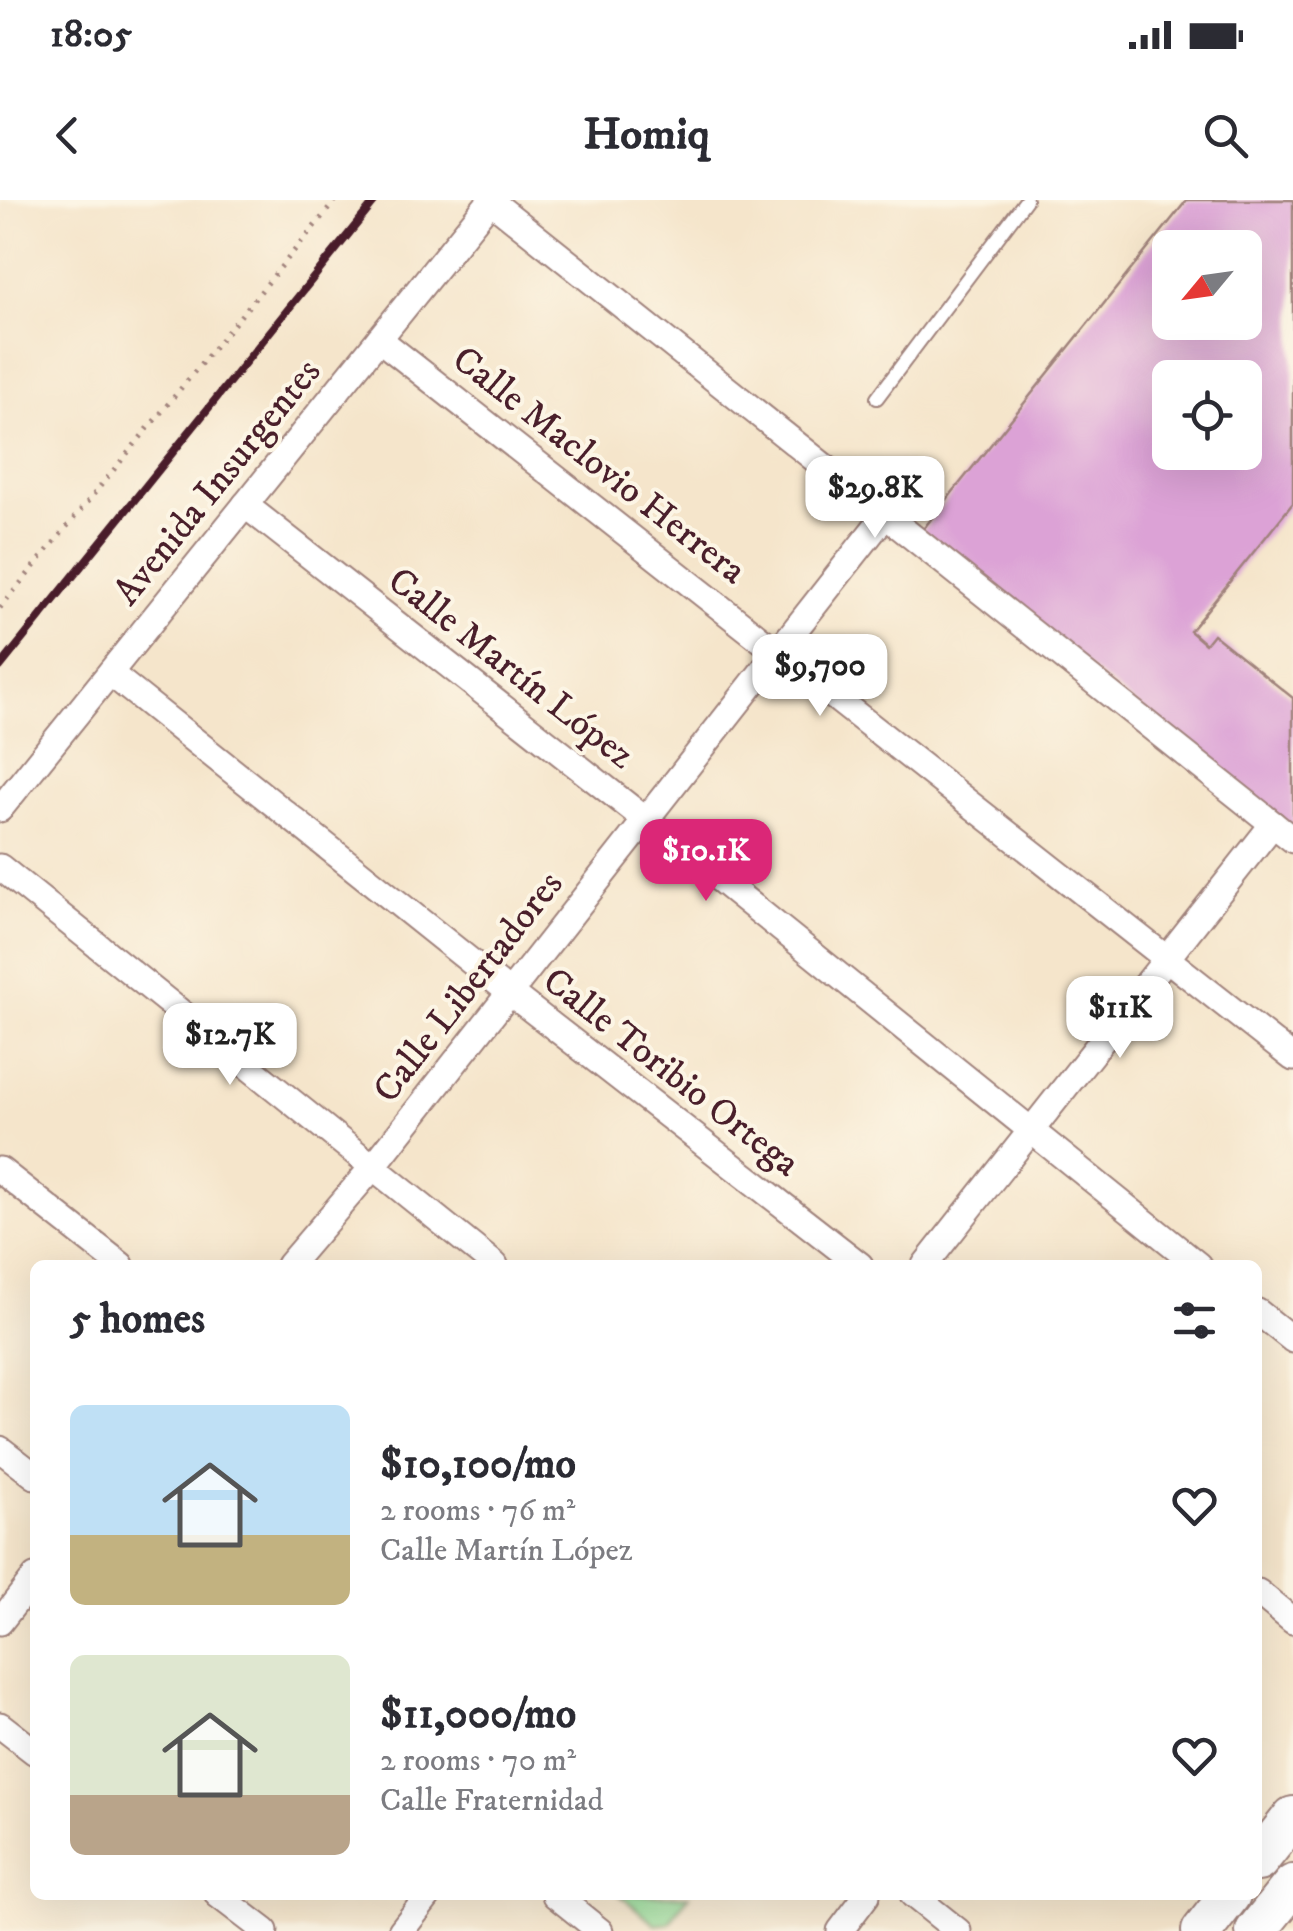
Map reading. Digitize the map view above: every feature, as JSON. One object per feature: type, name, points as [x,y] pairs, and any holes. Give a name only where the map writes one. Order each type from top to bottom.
[{"type":"main road","points":[[1262,1856],[1293,1817]]},
{"type":"main road","points":[[1256,1931],[1293,1885]]},
{"type":"main road","points":[[1202,1931],[1226,1900]]},
{"type":"street","name":"Avenida Insurgentes","points":[[0,809],[491,200]]},
{"type":"street","points":[[491,200],[1283,832],[1166,958],[929,1260]]},
{"type":"street","name":"Calle Maclovio Herrera","points":[[379,339],[1293,1058]]},
{"type":"street","name":"Calle Martín López","points":[[245,505],[646,820],[1192,1260]]},
{"type":"street","name":"Calle Libertadores","points":[[293,1260],[372,1168],[886,514]]},
{"type":"street","name":"Calle Toribio Ortega","points":[[110,673],[509,992],[854,1260]]},
{"type":"street","points":[[0,868],[490,1260]]},
{"type":"street","points":[[0,1170],[115,1260]]},
{"type":"street","points":[[1262,1315],[1293,1340]]},
{"type":"street","points":[[0,1448],[30,1472]]},
{"type":"street","points":[[0,1622],[30,1583]]},
{"type":"street","points":[[1262,1595],[1293,1621]]},
{"type":"street","points":[[0,1725],[30,1748]]},
{"type":"street","points":[[225,1900],[265,1931]]},
{"type":"street","points":[[401,1931],[425,1900]]},
{"type":"street","points":[[560,1900],[600,1931]]},
{"type":"street","points":[[840,1931],[863,1900]]},
{"type":"street","points":[[919,1900],[958,1931]]},
{"type":"lane","points":[[877,398],[1022,201]]},
{"type":"path","points":[[0,608],[336,200]]},
{"type":"green space","points":[[626,1900],[685,1900],[669,1923],[656,1925]]},
{"type":"building","points":[[1187,200],[1293,200],[1293,503],[1190,631],[1205,644],[1213,634],[1293,698],[1293,830],[920,533],[1152,244],[1152,340],[1262,340],[1262,230],[1163,230]]},
{"type":"railway","points":[[0,667],[376,200]]}]
